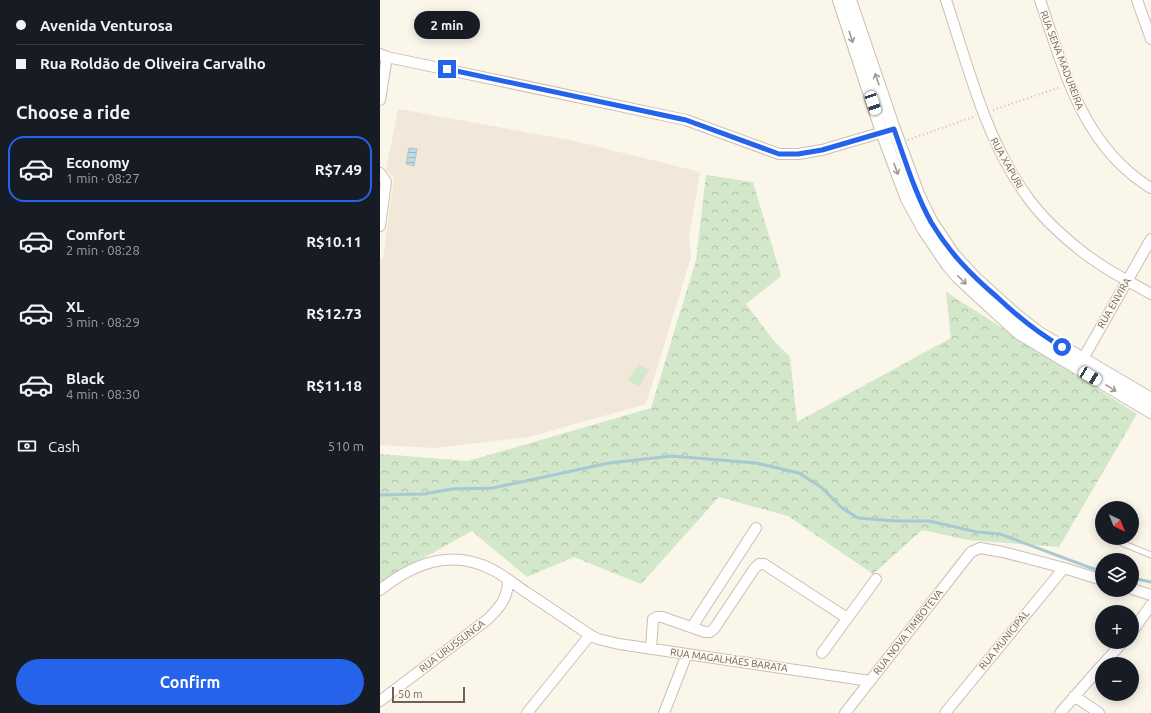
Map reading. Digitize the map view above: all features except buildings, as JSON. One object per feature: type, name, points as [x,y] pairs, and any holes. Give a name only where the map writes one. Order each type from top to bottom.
[{"type":"street","points":[[839,0],[888,131]]},
{"type":"street","points":[[850,0],[907,199],[924,230],[947,264],[958,277],[1019,333],[1151,399]]},
{"type":"street","name":"RUA XAPURI","points":[[946,0],[984,115],[995,143],[1010,171],[1027,197],[1050,223],[1075,246],[1100,264],[1151,294]]},
{"type":"street","name":"RUA SENA MADUREIRA","points":[[1040,0],[1067,79],[1080,109],[1095,134],[1110,153],[1127,171],[1151,188]]},
{"type":"street","points":[[1137,0],[1151,39]]},
{"type":"street","points":[[380,100],[383,55],[686,120],[779,154],[798,154],[822,150],[888,131]]},
{"type":"street","points":[[380,173],[386,182],[380,226]]},
{"type":"street","name":"RUA ENVIRA","points":[[1080,363],[1151,239]]},
{"type":"street","points":[[1080,363],[1151,412]]},
{"type":"street","points":[[692,627],[756,528]]},
{"type":"street","name":"RUA NOVA TIMBOTEVA","points":[[845,713],[971,552],[980,548],[1003,552],[1064,568]]},
{"type":"street","name":"RUA MAGALHÃES BARATA","points":[[380,590],[400,575],[418,566],[433,561],[452,559],[466,560],[481,564],[493,570],[590,635],[609,642],[870,681]]},
{"type":"street","points":[[651,649],[653,620],[657,617],[662,617],[704,632],[710,632],[714,629],[754,568],[759,564],[764,564],[847,618]]},
{"type":"street","points":[[1064,568],[1095,578]]},
{"type":"street","name":"RUA MUNICIPAL","points":[[945,713],[1064,568]]},
{"type":"street","points":[[822,653],[876,579]]},
{"type":"street","name":"RUA URUSSUNGA","points":[[380,700],[493,614],[503,603],[506,595],[508,580]]},
{"type":"street","points":[[1139,591],[1151,595]]},
{"type":"street","points":[[1139,622],[1151,605]]},
{"type":"street","points":[[527,713],[590,635]]},
{"type":"street","points":[[1109,657],[1117,649]]},
{"type":"street","points":[[664,713],[687,654]]},
{"type":"street","points":[[1060,713],[1095,673]]},
{"type":"street","points":[[1074,696],[1099,713]]},
{"type":"lane","points":[[1127,545],[1151,555]]},
{"type":"shaded area","points":[[398,109],[575,141],[700,172],[689,236],[691,257],[646,404],[529,437],[435,448],[380,445],[380,259],[383,259],[394,178],[386,170]]},
{"type":"green space","points":[[706,175],[753,182],[781,276],[746,304],[773,340],[790,357],[797,422],[951,338],[946,292],[1137,414],[1059,547],[968,540],[922,530],[873,574],[788,516],[719,497],[641,584],[574,557],[527,577],[472,531],[380,582],[380,454],[468,461],[651,408],[696,260]]},
{"type":"green space","points":[[639,364],[649,370],[639,387],[628,380]]},
{"type":"water","points":[[409,148],[417,149],[414,166],[406,164]]},
{"type":"waterway","points":[[380,495],[424,494],[452,489],[493,488],[609,463],[672,456],[756,463],[799,473],[821,487],[842,508],[858,518],[895,521],[929,521],[977,532],[1000,534],[1095,569]]},
{"type":"waterway","points":[[1139,579],[1151,582]]},
{"type":"route","points":[[447,69],[686,120],[779,154],[798,154],[822,150],[894,129],[924,208],[938,233],[953,254],[975,278],[1016,315],[1038,333],[1062,347]]}]
